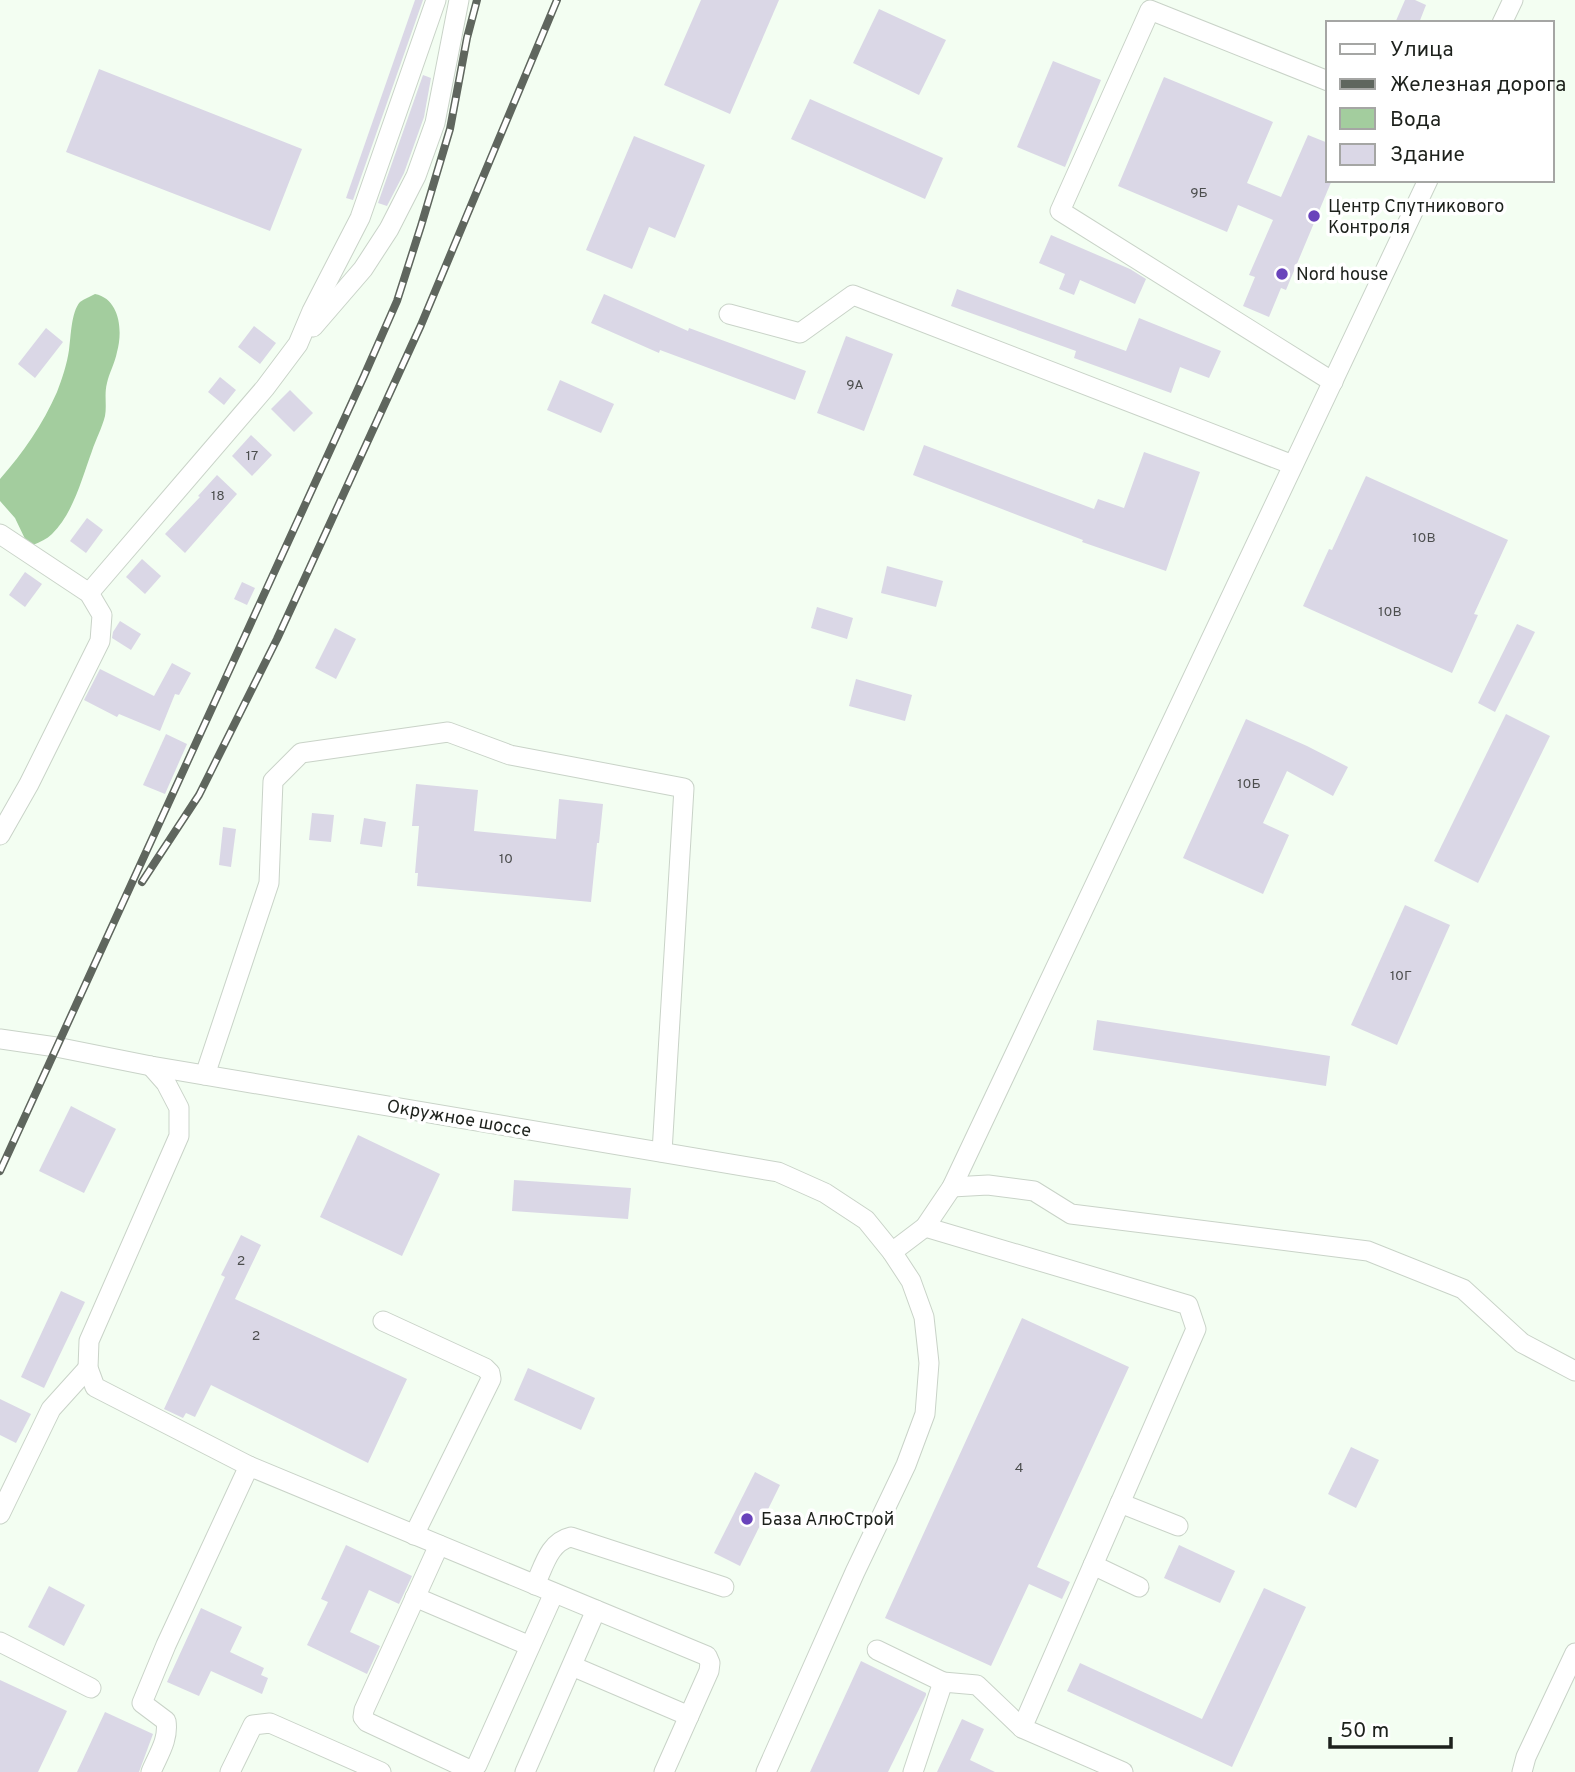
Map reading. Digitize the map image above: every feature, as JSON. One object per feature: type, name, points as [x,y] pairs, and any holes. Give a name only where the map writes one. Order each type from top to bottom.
[{"type":"street","points":[[1503,21],[1513,0]]},
{"type":"street","points":[[89,593],[363,269],[389,229],[416,177],[435,123],[458,7],[435,2],[360,218],[298,344]]},
{"type":"street","points":[[1326,80],[1150,10],[1060,211],[1333,382]]},
{"type":"street","points":[[415,60],[445,73]]},
{"type":"street","points":[[892,1252],[925,1227],[952,1187],[1427,182]]},
{"type":"street","points":[[360,218],[389,229]]},
{"type":"street","points":[[729,314],[800,333],[853,295],[1293,465]]},
{"type":"street","points":[[0,534],[89,593],[102,615],[100,641],[29,784],[0,835]]},
{"type":"street","points":[[205,1075],[269,883],[273,781],[301,753],[447,732],[510,755],[684,788],[662,1152]]},
{"type":"street","name":"Окружное шоссе","points":[[0,1039],[778,1172],[825,1193],[866,1220],[911,1281],[924,1317],[929,1363],[925,1414],[906,1465],[766,1772]]},
{"type":"street","points":[[150,1066],[166,1083],[179,1108],[179,1136],[89,1341],[88,1368],[96,1387],[249,1466],[707,1656],[709,1671],[664,1772]]},
{"type":"street","points":[[952,1187],[988,1185],[1034,1191],[1070,1214],[1368,1251],[1463,1289],[1522,1343],[1575,1371]]},
{"type":"street","points":[[925,1227],[1188,1305],[1196,1329],[1022,1728]]},
{"type":"street","points":[[383,1321],[485,1368],[491,1379],[414,1535]]},
{"type":"street","points":[[0,1514],[51,1409],[88,1368]]},
{"type":"street","points":[[151,1772],[166,1740],[166,1721],[142,1703],[249,1466]]},
{"type":"street","points":[[1120,1503],[1178,1526]]},
{"type":"street","points":[[439,1545],[363,1717],[367,1722],[468,1769],[477,1765],[530,1646],[554,1545],[562,1539],[571,1537],[724,1587]]},
{"type":"street","points":[[1093,1565],[1139,1587]]},
{"type":"street","points":[[415,1597],[530,1646]]},
{"type":"street","points":[[525,1772],[596,1610]]},
{"type":"street","points":[[0,1642],[92,1688]]},
{"type":"street","points":[[877,1650],[943,1682],[977,1685],[1022,1728],[1123,1772]]},
{"type":"street","points":[[1522,1772],[1526,1757],[1575,1653]]},
{"type":"street","points":[[572,1666],[689,1716]]},
{"type":"street","points":[[912,1772],[943,1682]]},
{"type":"street","points":[[230,1772],[253,1725],[270,1723],[381,1772]]},
{"type":"water","points":[[95,294],[110,302],[115,309],[120,335],[106,387],[105,416],[66,516],[50,536],[33,545],[26,541],[15,518],[0,501],[0,479],[32,438],[51,404],[66,366],[77,306]]},
{"type":"building","points":[[415,0],[423,0],[353,200],[346,198]]},
{"type":"building","points":[[701,0],[779,0],[730,114],[664,85]]},
{"type":"building","points":[[1405,0],[1415,0],[1426,5],[1420,21],[1396,21]]},
{"type":"building","points":[[879,9],[946,40],[919,95],[853,63]]},
{"type":"building","points":[[1053,61],[1101,80],[1065,167],[1017,147]]},
{"type":"building","points":[[99,69],[302,149],[270,231],[66,152]]},
{"type":"building","points":[[423,75],[431,78],[424,117],[404,173],[387,206],[378,203]]},
{"type":"building","points":[[1164,77],[1273,122],[1247,183],[1281,197],[1308,135],[1326,142],[1326,182],[1331,182],[1286,290],[1281,288],[1269,317],[1243,306],[1255,277],[1249,275],[1273,220],[1238,205],[1227,232],[1118,186]]},
{"type":"building","points":[[810,99],[943,158],[925,199],[791,139]]},
{"type":"building","points":[[634,136],[705,165],[675,238],[649,227],[632,269],[586,250]]},
{"type":"building","points":[[1051,235],[1130,269],[1146,279],[1135,304],[1080,280],[1074,295],[1059,289],[1065,274],[1039,263]]},
{"type":"building","points":[[957,289],[1126,351],[1139,318],[1221,351],[1209,378],[1180,367],[1171,393],[1074,358],[1076,351],[951,306]]},
{"type":"building","points":[[604,294],[688,331],[689,328],[806,371],[795,400],[660,350],[659,353],[591,323]]},
{"type":"building","points":[[254,326],[276,343],[260,364],[238,347]]},
{"type":"building","points":[[46,328],[63,342],[35,378],[18,364]]},
{"type":"building","points":[[846,336],[893,354],[864,431],[817,413]]},
{"type":"building","points":[[220,377],[236,390],[224,405],[208,392]]},
{"type":"building","points":[[560,380],[614,404],[601,433],[547,410]]},
{"type":"building","points":[[290,390],[313,413],[294,432],[271,409]]},
{"type":"building","points":[[251,435],[272,455],[252,476],[232,456]]},
{"type":"building","points":[[924,445],[1094,509],[1098,499],[1124,508],[1144,452],[1200,472],[1166,571],[1082,542],[1083,540],[913,475]]},
{"type":"building","points":[[217,475],[237,494],[185,553],[165,534]]},
{"type":"building","points":[[1366,476],[1508,540],[1474,614],[1478,615],[1452,673],[1303,606]]},
{"type":"building","points":[[87,518],[103,530],[86,553],[70,541]]},
{"type":"building","points":[[142,559],[161,576],[145,594],[126,577]]},
{"type":"building","points":[[887,566],[943,581],[936,607],[881,593]]},
{"type":"building","points":[[25,572],[42,584],[25,607],[9,595]]},
{"type":"building","points":[[242,582],[255,588],[247,605],[234,599]]},
{"type":"building","points":[[817,607],[853,618],[847,639],[811,628]]},
{"type":"building","points":[[120,621],[141,634],[131,650],[112,638]]},
{"type":"building","points":[[1517,624],[1535,632],[1495,712],[1478,703]]},
{"type":"building","points":[[335,628],[356,639],[336,679],[315,668]]},
{"type":"building","points":[[172,663],[191,673],[179,695],[175,694],[160,731],[119,714],[117,717],[84,700],[100,669],[154,696]]},
{"type":"building","points":[[856,679],[912,695],[905,721],[849,706]]},
{"type":"building","points":[[1506,714],[1550,736],[1478,883],[1434,861]]},
{"type":"building","points":[[1246,719],[1348,767],[1333,796],[1287,771],[1263,823],[1289,835],[1263,894],[1183,858]]},
{"type":"building","points":[[166,734],[187,744],[165,794],[143,785]]},
{"type":"building","points":[[416,784],[478,790],[474,831],[556,839],[559,799],[603,804],[591,902],[417,886],[418,873],[415,873],[419,826],[412,826]]},
{"type":"building","points":[[312,813],[334,815],[331,842],[309,840]]},
{"type":"building","points":[[364,818],[386,822],[382,847],[360,844]]},
{"type":"building","points":[[223,827],[236,829],[231,867],[219,865]]},
{"type":"building","points":[[1405,905],[1450,925],[1397,1045],[1351,1025]]},
{"type":"building","points":[[1097,1020],[1330,1056],[1326,1086],[1093,1050]]},
{"type":"building","points":[[71,1106],[116,1129],[84,1193],[39,1171]]},
{"type":"building","points":[[358,1135],[440,1174],[402,1256],[320,1217]]},
{"type":"building","points":[[514,1180],[631,1188],[628,1219],[512,1211]]},
{"type":"building","points":[[241,1235],[261,1245],[235,1299],[407,1379],[368,1463],[211,1385],[195,1417],[186,1413],[183,1418],[164,1409],[225,1277],[221,1275]]},
{"type":"building","points":[[61,1291],[85,1302],[44,1388],[21,1377]]},
{"type":"building","points":[[1022,1318],[1129,1367],[1037,1567],[1070,1582],[1062,1599],[1029,1584],[991,1666],[885,1618]]},
{"type":"building","points":[[528,1368],[595,1398],[581,1430],[514,1400]]},
{"type":"building","points":[[0,1399],[31,1414],[16,1443],[0,1435]]},
{"type":"building","points":[[1351,1447],[1379,1460],[1356,1508],[1328,1494]]},
{"type":"building","name":"База АлюСтрой","points":[[755,1472],[780,1485],[740,1566],[714,1553]]},
{"type":"building","points":[[346,1545],[412,1576],[399,1604],[369,1590],[350,1632],[380,1646],[367,1674],[307,1645],[328,1602],[321,1599]]},
{"type":"building","points":[[1179,1545],[1235,1571],[1220,1603],[1164,1578]]},
{"type":"building","points":[[49,1586],[85,1605],[64,1646],[28,1627]]},
{"type":"building","points":[[1264,1588],[1306,1607],[1232,1767],[1067,1691],[1080,1663],[1202,1719]]},
{"type":"building","points":[[201,1608],[242,1627],[230,1652],[264,1668],[261,1675],[268,1678],[262,1694],[211,1671],[199,1696],[167,1682]]},
{"type":"building","points":[[861,1661],[926,1695],[888,1772],[810,1772]]},
{"type":"building","points":[[0,1680],[67,1711],[38,1772],[0,1772]]},
{"type":"building","points":[[105,1712],[153,1734],[139,1772],[77,1772]]},
{"type":"building","points":[[962,1719],[984,1729],[970,1760],[995,1772],[937,1772]]},
{"type":"railway","points":[[0,1171],[397,301],[450,129],[477,0]]},
{"type":"railway","points":[[142,882],[199,795],[277,639],[421,325],[557,0]]},
{"type":"place","name":"Центр Спутникового Контроля","points":[[1314,216]]},
{"type":"place","name":"Nord house","points":[[1282,274]]},
{"type":"place","name":"База АлюСтрой","points":[[747,1519]]}]
